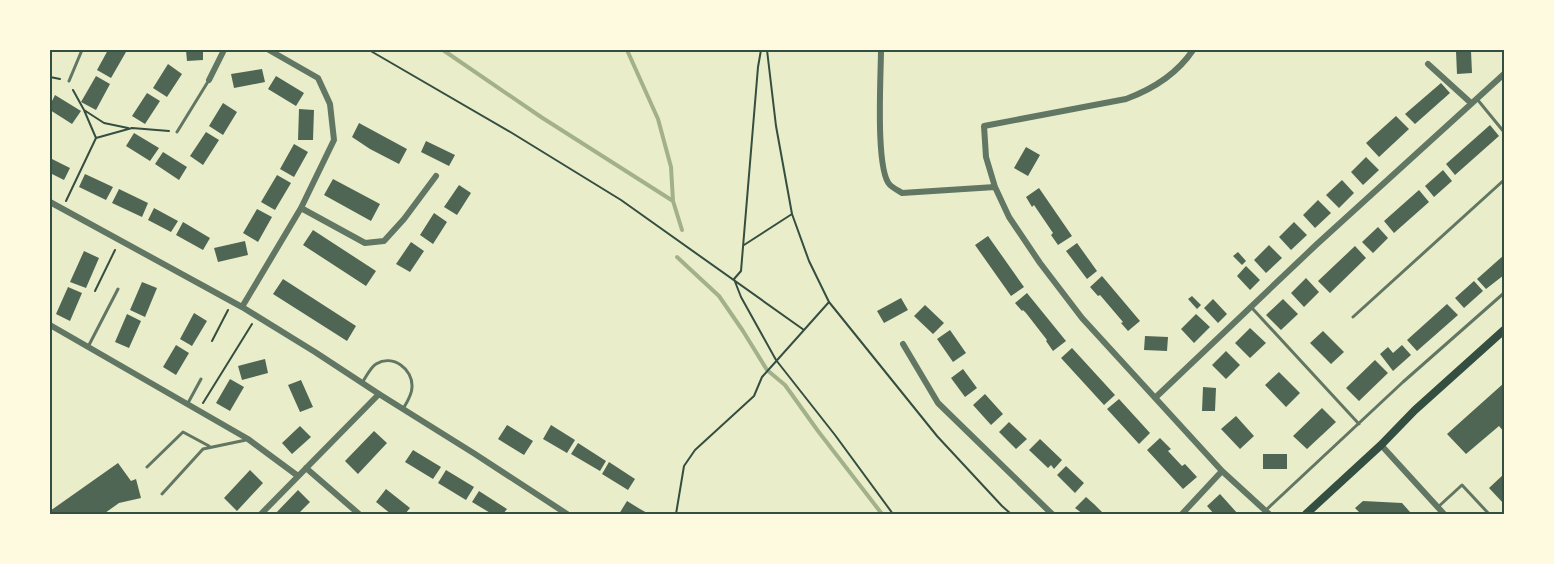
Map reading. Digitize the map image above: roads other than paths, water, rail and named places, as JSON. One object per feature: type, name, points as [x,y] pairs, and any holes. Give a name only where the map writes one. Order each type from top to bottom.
[{"type":"main road","points":[[1306,514],[1382,445],[1415,410],[1504,330]]},
{"type":"street","points":[[208,80],[224,50]]},
{"type":"street","points":[[242,307],[301,208],[334,140],[330,104],[318,78],[269,50]]},
{"type":"street","points":[[882,50],[879,121],[884,171],[890,185],[902,193],[995,187]]},
{"type":"street","points":[[1193,50],[1184,64],[1156,86],[1126,99],[984,126],[986,157],[995,187],[1009,217],[1082,318],[1222,471],[1267,513]]},
{"type":"street","points":[[1428,64],[1474,100]]},
{"type":"street","points":[[1155,398],[1316,245],[1504,74]]},
{"type":"street","points":[[301,208],[365,243],[384,241],[404,219],[436,176]]},
{"type":"street","points":[[50,202],[257,316],[567,514]]},
{"type":"street","points":[[50,325],[248,440],[298,476]]},
{"type":"street","points":[[903,344],[938,403],[1052,514]]},
{"type":"street","points":[[261,514],[379,394]]},
{"type":"street","points":[[1382,445],[1444,514]]},
{"type":"street","points":[[306,468],[359,514]]},
{"type":"street","points":[[1182,514],[1222,471]]},
{"type":"lane","points":[[69,81],[82,50]]},
{"type":"lane","points":[[177,132],[208,80]]},
{"type":"lane","points":[[1474,100],[1504,132]]},
{"type":"lane","points":[[1353,317],[1504,180]]},
{"type":"lane","points":[[88,347],[118,288]]},
{"type":"lane","points":[[1267,513],[1359,424],[1504,293]]},
{"type":"lane","points":[[1251,307],[1359,424]]},
{"type":"lane","points":[[362,383],[374,365],[385,361],[399,363],[409,372],[412,384],[404,409]]},
{"type":"lane","points":[[187,404],[201,379]]},
{"type":"lane","points":[[147,467],[183,432],[211,447]]},
{"type":"lane","points":[[162,494],[203,449],[248,440]]},
{"type":"lane","points":[[1438,507],[1462,485],[1489,514]]},
{"type":"waterway","points":[[443,50],[541,117],[673,201],[682,230]]},
{"type":"waterway","points":[[627,50],[658,119],[671,167],[673,201]]},
{"type":"waterway","points":[[677,257],[719,296],[767,370],[785,385],[882,514]]}]
